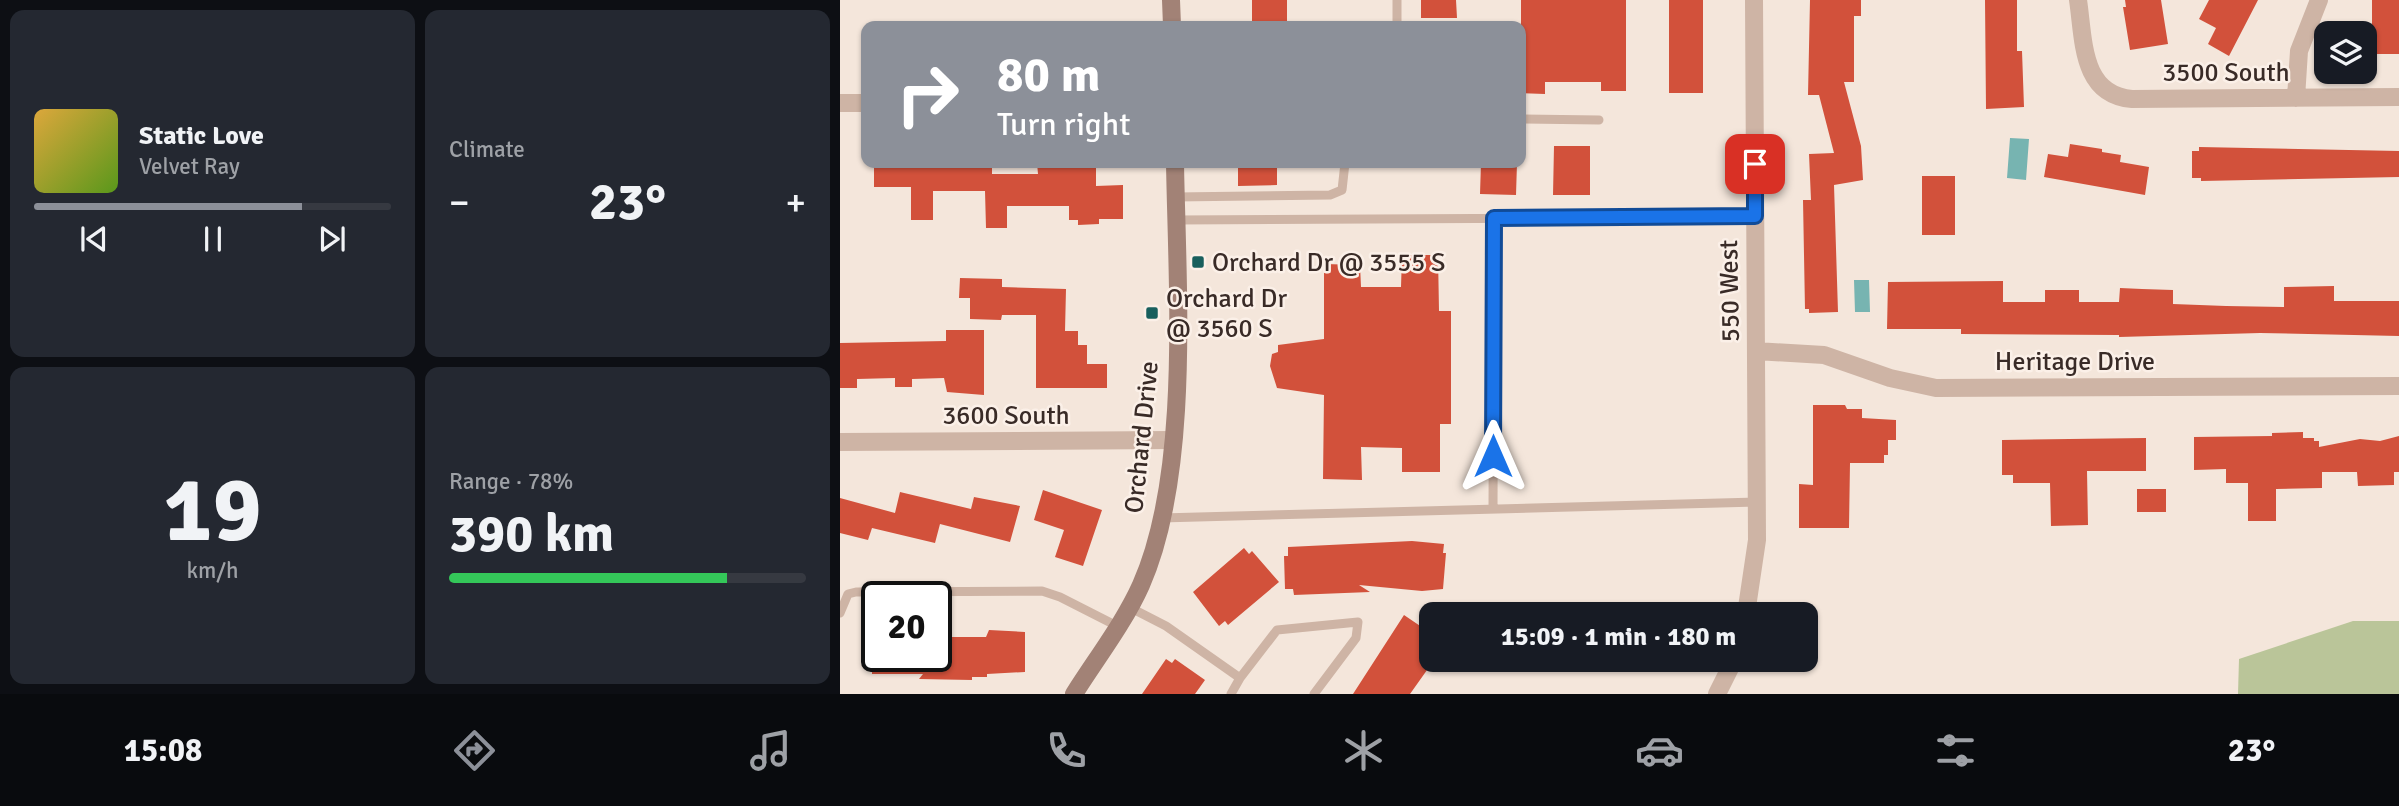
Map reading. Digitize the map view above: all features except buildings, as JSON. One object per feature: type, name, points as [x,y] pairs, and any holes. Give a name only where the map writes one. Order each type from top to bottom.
[{"type":"main road","points":[[1171,0],[1172,21]]},
{"type":"main road","name":"Orchard Drive","points":[[1074,694],[1129,607],[1149,563],[1161,518],[1176,387],[1174,168]]},
{"type":"street","name":"550 West","points":[[1748,602],[1757,540],[1754,0]]},
{"type":"street","name":"3500 South","points":[[2078,0],[2088,65],[2099,87],[2114,96],[2132,99],[2399,97]]},
{"type":"street","points":[[2296,98],[2300,51],[2319,0]]},
{"type":"street","points":[[840,103],[861,103]]},
{"type":"street","name":"Heritage Drive","points":[[1756,351],[1824,355],[1890,378],[1936,388],[2399,386]]},
{"type":"street","name":"3600 South","points":[[840,442],[1172,440]]},
{"type":"street","points":[[1717,694],[1728,672]]},
{"type":"lane","points":[[1397,0],[1397,21]]},
{"type":"lane","points":[[1526,119],[1599,120]]},
{"type":"lane","points":[[1175,197],[1330,195],[1342,190],[1345,184],[1345,168]]},
{"type":"lane","points":[[1176,220],[1755,216]]},
{"type":"lane","points":[[1493,509],[1494,218]]},
{"type":"lane","points":[[1161,518],[1757,502]]},
{"type":"lane","points":[[840,613],[848,594],[856,592],[1026,590],[1060,597],[1117,626]]},
{"type":"lane","points":[[1129,607],[1166,626],[1240,678]]},
{"type":"lane","points":[[1231,694],[1277,630],[1358,622],[1356,638],[1314,694]]},
{"type":"green space","points":[[2353,621],[2399,621],[2399,694],[2238,694],[2239,659]]},
{"type":"water","points":[[2010,138],[2029,139],[2026,180],[2007,178]]},
{"type":"water","points":[[1854,280],[1869,280],[1870,312],[1855,312]]},
{"type":"place","name":"Orchard Dr @ 3555 S","points":[[1198,262]]},
{"type":"place","name":"Orchard Dr @ 3560 S","points":[[1152,313]]},
{"type":"route","points":[[1493,456],[1494,218],[1755,216],[1755,164]]}]
